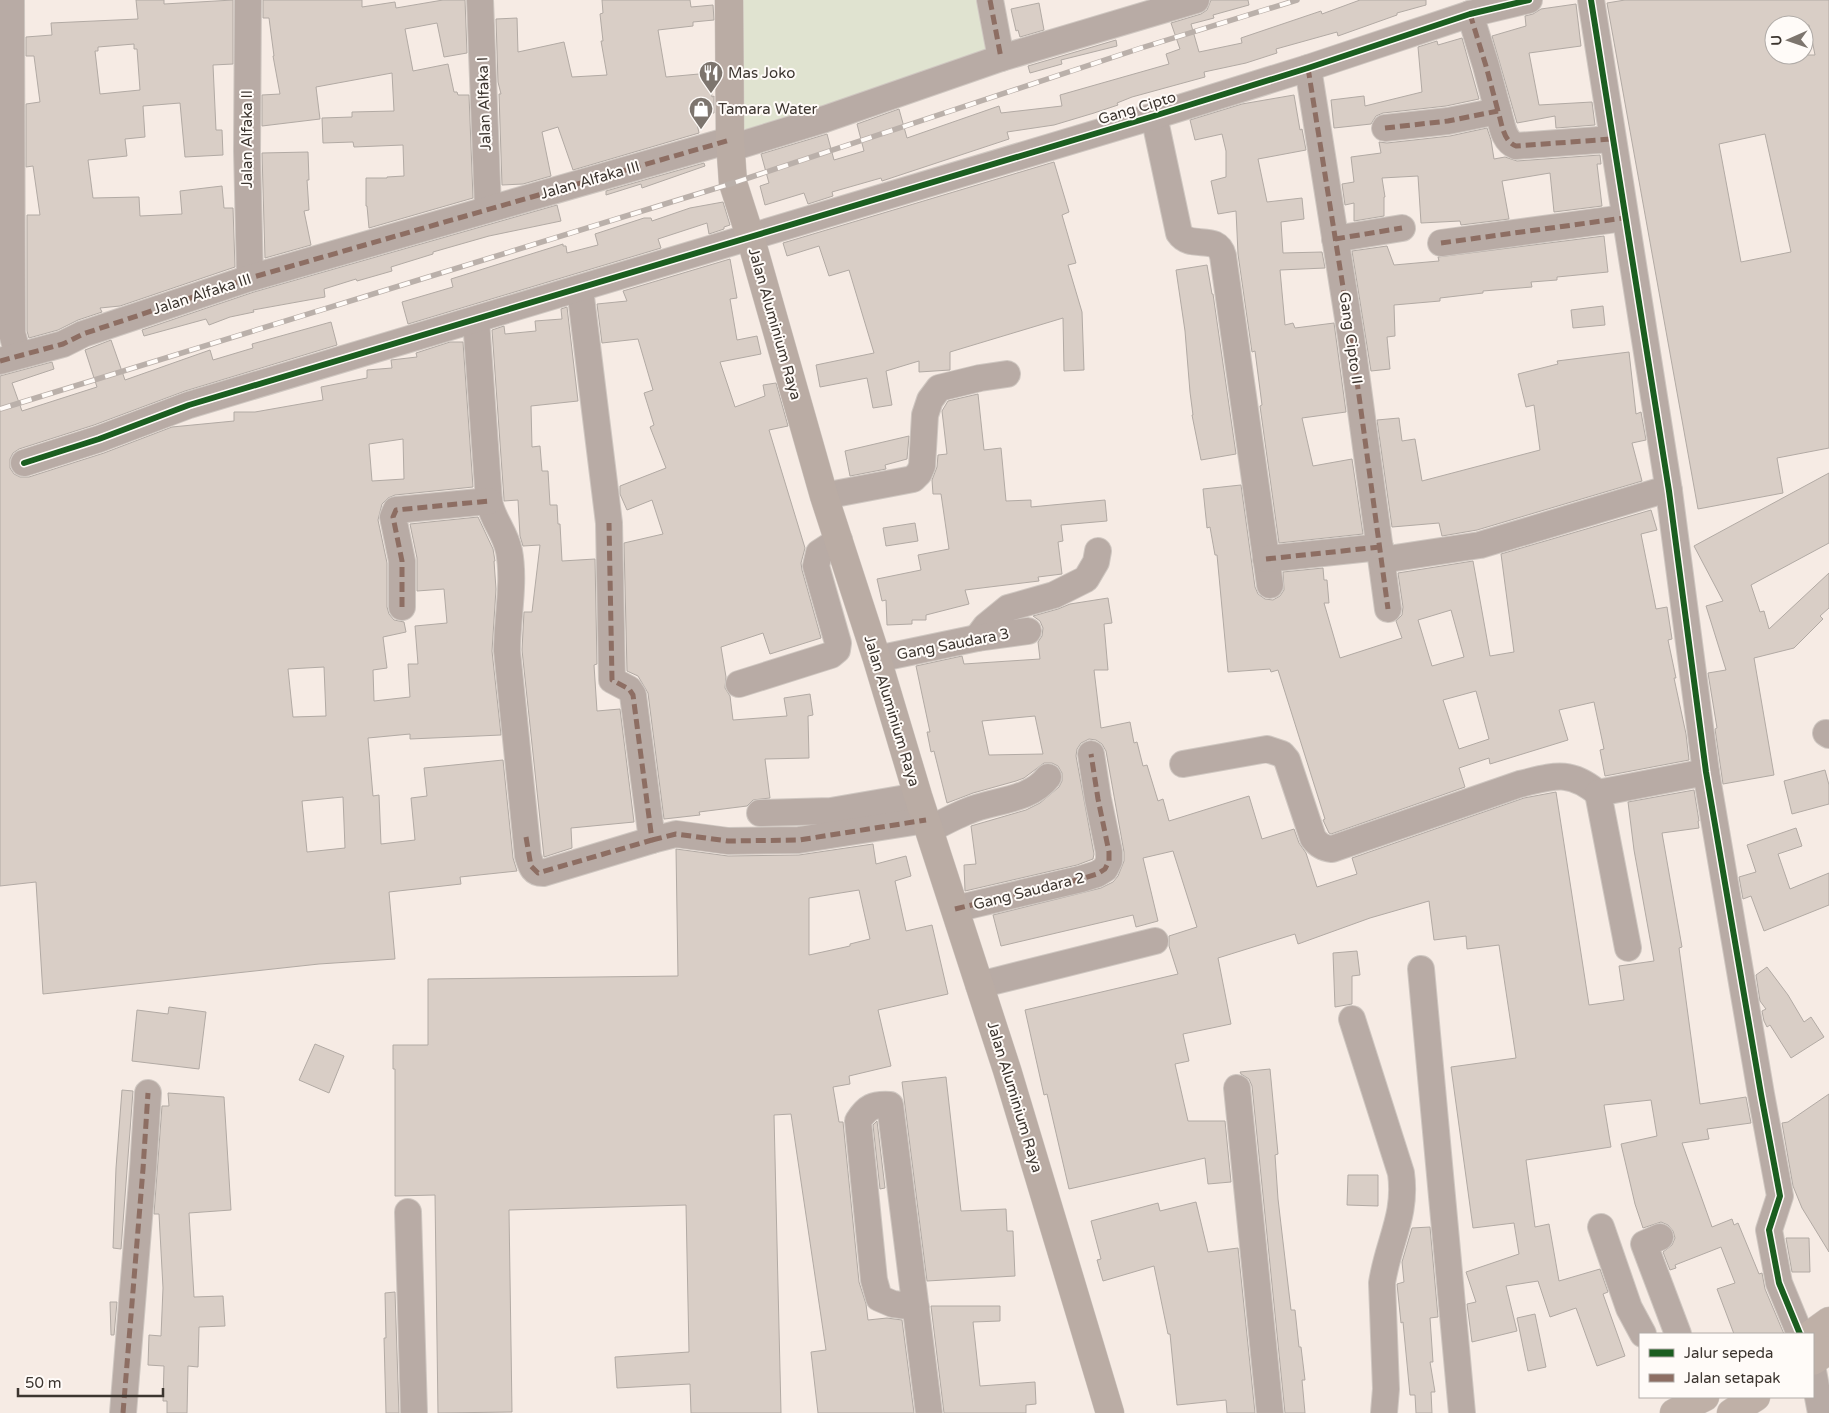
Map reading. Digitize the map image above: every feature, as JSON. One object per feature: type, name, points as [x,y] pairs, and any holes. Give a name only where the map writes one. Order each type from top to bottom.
[{"type":"highway","points":[[1812,1333],[1829,1320]]},
{"type":"highway","points":[[1814,1360],[1829,1350]]},
{"type":"highway","points":[[1731,1413],[1754,1398]]},
{"type":"main road","name":"Jalan Aluminium Raya","points":[[729,0],[733,183],[750,236],[824,496],[877,659],[924,815],[1007,1070],[1110,1413]]},
{"type":"street","name":"Jalan Alfaka III","points":[[11,0],[12,333],[9,358],[63,344],[83,334],[250,278],[488,209],[825,119],[1001,58],[1196,0]]},
{"type":"street","name":"Jalan Alfaka II","points":[[248,0],[246,151],[250,278]]},
{"type":"street","name":"Jalan Alfaka I","points":[[480,0],[488,209]]},
{"type":"street","points":[[990,0],[1001,58]]},
{"type":"street","name":"Gang Cipto","points":[[24,463],[99,439],[189,405],[1154,116],[1308,68],[1470,14],[1529,0]]},
{"type":"street","points":[[1591,0],[1624,218],[1669,491],[1706,772],[1760,1094],[1780,1196],[1770,1230],[1779,1283],[1800,1333]]},
{"type":"street","points":[[1470,14],[1506,138],[1510,143],[1516,146],[1612,139]]},
{"type":"street","name":"Gang Cipto II","points":[[1308,68],[1351,337],[1388,609]]},
{"type":"street","points":[[1385,128],[1448,121],[1498,111]]},
{"type":"street","points":[[1154,116],[1179,233],[1183,239],[1188,241],[1218,245],[1222,249],[1270,585]]},
{"type":"street","points":[[1441,243],[1624,218]]},
{"type":"street","points":[[1335,239],[1402,228]]},
{"type":"street","points":[[580,289],[609,523],[612,680],[629,689],[632,695],[652,840]]},
{"type":"street","points":[[476,320],[489,501],[494,518],[503,531],[512,568],[507,651],[526,837],[531,866],[538,873],[676,834],[728,841],[799,840],[924,815],[968,810],[1033,791],[1048,777]]},
{"type":"street","points":[[824,496],[913,479],[919,473],[922,466],[925,416],[930,400],[939,388],[965,381],[1007,374]]},
{"type":"street","points":[[1266,559],[1381,554],[1480,545],[1656,492],[1669,491]]},
{"type":"street","points":[[402,607],[402,561],[393,517],[396,510],[489,501]]},
{"type":"street","points":[[739,684],[832,655],[837,650],[838,643],[816,566],[816,559],[819,553],[839,540]]},
{"type":"street","points":[[977,638],[986,626],[1008,608],[1054,595],[1086,579],[1096,562],[1098,551]]},
{"type":"street","name":"Gang Saudara 3","points":[[877,659],[977,638],[1028,631]]},
{"type":"street","points":[[1183,764],[1267,749],[1282,754],[1287,760],[1313,838],[1318,844],[1332,849],[1520,784],[1552,776],[1574,778],[1586,783],[1598,793],[1628,948]]},
{"type":"street","name":"Gang Saudara 2","points":[[955,909],[1082,879],[1105,869],[1110,852],[1091,754]]},
{"type":"street","points":[[1598,793],[1706,772]]},
{"type":"street","points":[[760,813],[832,811],[924,815]]},
{"type":"street","points":[[979,985],[1155,941]]},
{"type":"street","points":[[1421,969],[1462,1413]]},
{"type":"street","points":[[1352,1019],[1401,1173],[1403,1188],[1401,1215],[1384,1267],[1382,1283],[1386,1389],[1384,1413]]},
{"type":"street","points":[[1237,1088],[1270,1413]]},
{"type":"street","points":[[123,1413],[144,1170],[148,1093]]},
{"type":"street","points":[[916,1307],[893,1304],[879,1298],[874,1280],[858,1121],[866,1110],[879,1104],[890,1105],[916,1307],[929,1413]]},
{"type":"street","points":[[408,1212],[414,1413]]},
{"type":"street","points":[[1601,1227],[1629,1308],[1642,1333]]},
{"type":"street","points":[[1660,1237],[1644,1244],[1678,1333]]},
{"type":"street","points":[[1814,1375],[1821,1413]]},
{"type":"green space","points":[[743,0],[981,0],[991,58],[743,137]]},
{"type":"building","points":[[136,0],[164,0],[164,4],[233,0],[233,64],[213,65],[216,130],[222,130],[223,155],[185,157],[180,103],[143,106],[145,137],[125,139],[127,156],[88,160],[93,198],[139,197],[140,216],[182,214],[180,191],[222,186],[224,208],[233,208],[235,267],[120,306],[100,308],[102,312],[78,320],[58,330],[29,338],[27,331],[27,215],[40,215],[33,166],[26,167],[26,104],[40,102],[34,56],[26,56],[26,37],[52,35],[51,23],[138,19]],"holes":[[[134,44],[134,49],[137,49],[140,90],[100,94],[95,51],[98,51],[98,47]]]},
{"type":"building","points":[[263,0],[362,0],[362,7],[395,2],[396,8],[443,0],[465,0],[467,53],[444,57],[437,23],[405,29],[413,71],[448,64],[454,92],[457,92],[458,95],[469,95],[473,198],[369,228],[366,206],[366,178],[404,176],[403,145],[354,147],[353,142],[323,143],[322,118],[352,117],[352,112],[394,111],[392,73],[316,87],[320,119],[262,126],[262,95],[280,94],[269,18],[263,18]]},
{"type":"building","points":[[602,0],[690,0],[691,7],[713,5],[714,20],[693,22],[693,26],[658,30],[666,77],[710,73],[712,97],[714,96],[714,113],[695,114],[699,133],[573,170],[558,127],[542,132],[551,176],[523,184],[502,185],[499,94],[501,94],[498,82],[496,19],[517,18],[518,52],[564,42],[572,77],[607,75],[601,41],[603,41],[600,14],[603,13]]},
{"type":"building","points":[[1211,0],[1248,0],[1249,5],[1213,15],[1214,18],[1191,24],[1199,52],[1242,43],[1241,38],[1321,11],[1322,14],[1360,0],[1426,0],[1426,5],[1397,13],[1397,15],[1338,36],[1337,32],[1276,49],[1277,53],[1246,63],[1204,72],[1205,77],[1132,97],[1117,103],[1118,105],[1094,113],[1054,125],[1007,132],[1009,139],[882,181],[881,178],[832,192],[833,196],[808,204],[804,193],[765,205],[760,186],[769,183],[761,154],[827,134],[834,160],[864,151],[857,124],[899,109],[907,138],[999,106],[1001,113],[1062,106],[1060,95],[1169,64],[1166,54],[1180,49],[1171,23],[1201,14],[1207,10]]},
{"type":"building","points":[[1625,0],[1829,0],[1829,448],[1777,458],[1783,493],[1698,509],[1607,3]],"holes":[[[1765,134],[1791,252],[1741,262],[1719,144]]]},
{"type":"building","points":[[1039,3],[1044,30],[1020,37],[1018,30],[1016,31],[1011,9]]},
{"type":"building","points":[[1576,4],[1581,46],[1529,53],[1539,105],[1592,102],[1595,125],[1556,128],[1555,116],[1517,123],[1492,36],[1526,26],[1525,16],[1541,9]]},
{"type":"building","points":[[1462,38],[1479,99],[1446,106],[1383,113],[1376,116],[1371,124],[1334,128],[1331,100],[1364,96],[1365,106],[1422,92],[1418,47],[1437,41],[1438,45]]},
{"type":"building","points":[[1116,40],[1117,46],[1061,60],[1062,64],[1030,73],[1028,66]]},
{"type":"building","points":[[1294,95],[1300,130],[1302,129],[1306,150],[1258,159],[1267,202],[1302,198],[1304,219],[1281,222],[1283,253],[1322,252],[1325,268],[1280,270],[1285,325],[1293,323],[1295,328],[1334,323],[1346,412],[1302,418],[1313,466],[1352,459],[1363,534],[1279,543],[1260,406],[1262,405],[1255,351],[1252,352],[1238,254],[1236,211],[1218,214],[1211,181],[1226,177],[1226,151],[1222,134],[1195,140],[1190,120],[1242,104]]},
{"type":"building","points":[[1487,128],[1494,159],[1505,157],[1517,161],[1600,155],[1601,164],[1597,164],[1602,206],[1554,212],[1550,173],[1502,181],[1509,219],[1461,225],[1460,221],[1421,223],[1418,176],[1382,178],[1385,197],[1384,216],[1354,221],[1354,203],[1345,205],[1342,184],[1354,182],[1351,157],[1381,153],[1379,142],[1387,143],[1450,136]]},
{"type":"building","points":[[308,152],[309,210],[304,211],[311,245],[265,258],[262,153]]},
{"type":"building","points":[[1054,162],[1069,212],[1062,215],[1076,263],[1068,265],[1082,312],[1084,370],[1064,371],[1063,318],[950,352],[950,370],[919,372],[919,361],[886,371],[892,405],[873,408],[867,378],[820,387],[816,365],[874,353],[849,270],[829,276],[819,246],[787,256],[783,243]]},
{"type":"building","points":[[704,163],[705,166],[642,188],[641,184],[606,195],[606,191]]},
{"type":"building","points":[[723,202],[730,225],[724,227],[724,229],[709,234],[707,223],[658,239],[661,248],[408,324],[402,302],[453,287],[451,279],[563,244],[563,246],[566,246],[567,253],[598,245],[595,234],[644,218],[651,218],[652,221],[690,208]]},
{"type":"building","points":[[557,205],[561,221],[489,236],[433,252],[433,254],[391,267],[392,271],[324,289],[325,297],[253,310],[254,312],[230,317],[209,325],[206,319],[144,336],[142,330],[254,292]]},
{"type":"building","points":[[1604,236],[1608,272],[1557,277],[1557,280],[1531,282],[1532,287],[1483,291],[1483,293],[1440,298],[1440,301],[1394,305],[1395,336],[1387,337],[1390,369],[1371,371],[1352,251],[1387,246],[1394,265],[1439,261],[1438,257]]},
{"type":"building","points":[[730,259],[737,298],[730,299],[737,340],[757,336],[761,354],[720,362],[735,407],[765,396],[763,385],[776,383],[788,426],[769,430],[805,548],[801,563],[802,570],[821,638],[770,654],[763,633],[721,647],[726,677],[725,688],[730,696],[733,720],[787,716],[784,698],[810,694],[813,715],[808,716],[809,758],[765,759],[770,798],[753,800],[747,806],[699,812],[700,815],[664,819],[648,693],[638,676],[627,671],[624,543],[663,534],[652,500],[627,510],[620,494],[620,486],[666,468],[650,427],[654,425],[644,393],[653,390],[638,339],[602,343],[597,304],[627,301],[623,291]]},
{"type":"building","points":[[1207,265],[1213,294],[1236,454],[1201,460],[1192,415],[1185,331],[1176,270]]},
{"type":"building","points":[[1603,306],[1605,325],[1573,328],[1571,310]]},
{"type":"building","points":[[567,307],[578,401],[531,406],[532,447],[540,446],[542,471],[548,471],[550,505],[557,505],[562,561],[595,559],[597,664],[594,665],[597,711],[620,709],[634,822],[571,828],[572,848],[544,857],[522,650],[524,612],[532,612],[540,545],[523,546],[520,536],[518,500],[504,501],[492,330],[504,326],[505,334],[536,331],[535,321],[562,319],[561,309]]},
{"type":"building","points":[[331,322],[337,345],[185,391],[94,425],[19,449],[13,453],[10,459],[10,468],[14,474],[20,477],[29,477],[104,453],[172,427],[234,421],[234,412],[255,412],[323,400],[321,387],[367,378],[367,370],[392,368],[391,360],[417,357],[416,353],[450,342],[463,342],[473,487],[395,495],[388,498],[382,504],[378,520],[387,563],[387,607],[389,614],[394,620],[404,622],[406,632],[383,637],[387,668],[373,670],[374,701],[410,697],[408,664],[418,664],[415,626],[447,623],[444,589],[417,591],[417,558],[410,524],[478,517],[493,549],[495,561],[496,589],[492,651],[501,735],[410,739],[410,734],[368,738],[373,796],[379,795],[381,844],[415,840],[411,798],[427,796],[424,768],[503,760],[513,858],[517,871],[460,877],[461,884],[389,892],[395,959],[319,964],[43,994],[36,882],[0,886],[0,376],[52,362],[54,369],[12,383],[22,411],[97,387],[85,350],[111,340],[125,380],[210,350],[213,360],[253,348],[252,344]],"holes":[[[403,439],[404,479],[372,481],[369,444]],[[324,667],[326,716],[293,717],[288,669]],[[343,797],[345,848],[307,852],[302,801]]]},
{"type":"building","points":[[1629,352],[1636,414],[1641,412],[1646,440],[1632,443],[1642,481],[1477,530],[1442,536],[1439,523],[1392,527],[1377,420],[1399,418],[1402,441],[1415,439],[1422,481],[1540,450],[1534,405],[1526,407],[1518,374],[1558,364],[1557,361]]},
{"type":"building","points":[[978,394],[984,450],[1001,448],[1006,501],[1031,500],[1031,507],[1105,500],[1107,521],[1061,525],[1063,541],[1058,542],[1062,574],[1038,577],[1039,581],[965,590],[969,604],[926,615],[926,620],[912,620],[912,624],[887,625],[886,600],[882,601],[877,579],[921,570],[918,555],[949,549],[941,494],[933,494],[932,480],[937,467],[938,455],[947,454],[942,411],[948,401]]},
{"type":"building","points":[[909,436],[907,459],[885,465],[886,469],[850,476],[845,451]]},
{"type":"building","points":[[1829,473],[1829,543],[1751,585],[1760,612],[1764,611],[1769,629],[1829,573],[1829,608],[1820,616],[1823,619],[1794,648],[1754,658],[1774,775],[1723,784],[1715,729],[1717,728],[1708,673],[1726,670],[1706,606],[1723,601],[1694,546]]},
{"type":"building","points":[[1241,485],[1255,587],[1258,594],[1265,599],[1273,600],[1280,596],[1284,590],[1283,572],[1323,568],[1324,580],[1327,580],[1329,603],[1324,603],[1340,658],[1402,638],[1396,621],[1402,615],[1403,607],[1398,573],[1473,561],[1490,656],[1514,652],[1501,554],[1651,510],[1657,530],[1641,534],[1656,609],[1667,607],[1672,639],[1668,640],[1686,734],[1689,760],[1605,776],[1600,750],[1604,749],[1594,702],[1559,710],[1568,740],[1490,764],[1489,758],[1459,768],[1465,787],[1331,834],[1329,833],[1323,820],[1325,819],[1278,670],[1271,672],[1270,669],[1228,672],[1217,555],[1215,555],[1210,527],[1207,528],[1203,489]],"holes":[[[1451,610],[1464,657],[1432,666],[1418,620]],[[1476,691],[1489,739],[1459,749],[1443,700]]]},
{"type":"building","points":[[915,523],[918,541],[886,546],[883,528]]},
{"type":"building","points":[[1108,598],[1112,623],[1104,624],[1108,670],[1094,670],[1101,728],[1130,722],[1134,743],[1137,742],[1143,766],[1147,765],[1158,801],[1163,799],[1169,821],[1249,796],[1262,839],[1294,829],[1299,843],[1306,853],[1317,887],[1357,874],[1352,858],[1524,798],[1556,792],[1589,1005],[1624,1000],[1619,966],[1654,961],[1634,850],[1628,802],[1694,790],[1699,828],[1662,833],[1682,947],[1679,948],[1700,1104],[1746,1097],[1751,1123],[1707,1129],[1709,1139],[1682,1143],[1712,1227],[1732,1219],[1734,1225],[1738,1223],[1759,1274],[1762,1273],[1765,1289],[1784,1333],[1734,1333],[1717,1289],[1735,1283],[1721,1247],[1675,1265],[1676,1268],[1670,1270],[1663,1252],[1672,1245],[1675,1238],[1673,1231],[1668,1225],[1661,1222],[1643,1228],[1635,1204],[1621,1144],[1657,1136],[1651,1100],[1604,1105],[1611,1147],[1526,1160],[1535,1227],[1549,1224],[1559,1281],[1600,1269],[1608,1292],[1603,1294],[1625,1356],[1597,1366],[1576,1308],[1550,1317],[1538,1281],[1506,1286],[1517,1331],[1472,1342],[1467,1304],[1476,1302],[1466,1272],[1519,1254],[1514,1223],[1473,1228],[1451,1067],[1516,1058],[1499,945],[1467,949],[1466,936],[1434,940],[1429,901],[1370,918],[1298,944],[1295,934],[1218,958],[1231,1024],[1183,1034],[1189,1061],[1175,1064],[1188,1121],[1225,1121],[1231,1182],[1208,1184],[1205,1158],[1069,1189],[1047,1094],[1044,1095],[1025,1010],[1178,974],[1169,946],[1169,936],[1197,927],[1173,851],[1143,858],[1158,921],[1136,927],[1133,915],[1001,946],[993,915],[1101,888],[1113,882],[1118,876],[1124,861],[1124,852],[1106,751],[1102,744],[1096,740],[1089,739],[1081,743],[1077,749],[1076,756],[1094,854],[1093,859],[1077,865],[965,891],[964,865],[976,864],[971,826],[1026,810],[1040,803],[1059,787],[1062,781],[1062,773],[1058,766],[1052,763],[1044,763],[1024,778],[947,803],[934,751],[931,752],[927,732],[930,732],[916,666],[962,656],[964,664],[1040,659],[1038,642],[1042,636],[1043,628],[1040,621],[1033,616],[1070,604]],"holes":[[[1035,716],[1043,754],[989,755],[982,721]]]},
{"type":"building","points":[[1825,770],[1829,785],[1829,804],[1792,814],[1784,781]]},
{"type":"building","points":[[1796,828],[1802,846],[1778,854],[1790,889],[1829,873],[1829,905],[1764,931],[1751,896],[1743,899],[1739,877],[1756,872],[1747,845]]},
{"type":"building","points":[[873,844],[876,864],[906,856],[911,876],[895,881],[906,931],[932,925],[948,994],[878,1010],[891,1066],[849,1076],[850,1084],[833,1087],[839,1122],[843,1122],[859,1282],[866,1304],[868,1320],[887,1318],[902,1320],[914,1413],[818,1413],[811,1352],[826,1350],[791,1114],[774,1115],[781,1413],[691,1413],[690,1384],[617,1388],[615,1357],[689,1352],[686,1205],[509,1210],[512,1412],[438,1413],[435,1195],[395,1196],[395,1069],[393,1069],[393,1045],[428,1045],[428,979],[678,976],[676,849],[728,856],[799,855]],"holes":[[[859,890],[870,939],[850,944],[850,946],[809,955],[809,898]]]},
{"type":"building","points":[[1357,951],[1360,975],[1352,976],[1352,1004],[1335,1007],[1333,953]]},
{"type":"building","points":[[1767,967],[1788,995],[1804,1022],[1811,1017],[1824,1037],[1791,1058],[1770,1025],[1767,1027],[1764,1021],[1762,1011],[1766,1009],[1760,1001],[1756,975]]},
{"type":"building","points":[[169,1007],[206,1012],[199,1069],[132,1061],[137,1010],[168,1014]]},
{"type":"building","points":[[315,1044],[344,1056],[329,1093],[299,1080]]},
{"type":"building","points":[[1270,1069],[1278,1154],[1275,1155],[1278,1199],[1291,1310],[1295,1310],[1299,1347],[1301,1347],[1305,1380],[1302,1380],[1305,1413],[1285,1413],[1252,1086],[1249,1079],[1240,1072]]},
{"type":"building","points":[[946,1077],[961,1211],[1006,1209],[1007,1231],[1013,1231],[1015,1276],[927,1281],[902,1082]]},
{"type":"building","points":[[122,1090],[133,1091],[121,1249],[113,1248],[116,1168]]},
{"type":"building","points":[[168,1093],[224,1097],[231,1210],[189,1213],[194,1297],[223,1296],[225,1326],[199,1327],[198,1367],[188,1366],[187,1413],[167,1413],[167,1401],[163,1401],[164,1366],[148,1365],[149,1335],[161,1336],[163,1288],[159,1214],[154,1214],[162,1106],[169,1106]]},
{"type":"building","points":[[1829,1094],[1829,1252],[1802,1208],[1793,1186],[1782,1123],[1788,1122]]},
{"type":"building","points":[[877,1121],[885,1188],[880,1189],[873,1125]]},
{"type":"building","points":[[1348,1175],[1378,1175],[1378,1206],[1347,1205]]},
{"type":"building","points":[[1196,1202],[1208,1252],[1238,1248],[1255,1413],[1227,1413],[1226,1400],[1177,1405],[1170,1334],[1168,1334],[1154,1266],[1103,1281],[1097,1260],[1101,1259],[1091,1221],[1158,1203],[1160,1211]]},
{"type":"building","points":[[1430,1227],[1438,1317],[1430,1318],[1433,1362],[1430,1362],[1435,1392],[1431,1392],[1432,1413],[1416,1413],[1415,1395],[1410,1395],[1403,1322],[1401,1323],[1397,1284],[1404,1282],[1402,1262],[1412,1228]]},
{"type":"building","points":[[1786,1238],[1809,1238],[1810,1272],[1792,1272]]},
{"type":"building","points":[[395,1292],[399,1413],[386,1413],[385,1293]]},
{"type":"building","points":[[110,1302],[117,1302],[114,1335],[111,1335]]},
{"type":"building","points":[[931,1306],[1000,1306],[1000,1321],[973,1322],[980,1386],[1035,1382],[1036,1404],[1026,1405],[1026,1413],[944,1413]]},
{"type":"building","points":[[1535,1314],[1546,1367],[1528,1371],[1517,1318]]},
{"type":"railway","points":[[0,409],[733,183],[1141,48],[1297,0]]},
{"type":"marked path","points":[[990,0],[1001,58]]},
{"type":"marked path","points":[[1470,14],[1498,111]]},
{"type":"marked path","points":[[1308,68],[1351,337],[1388,609]]},
{"type":"marked path","points":[[1385,128],[1448,121],[1498,111],[1508,140],[1516,146],[1612,139]]},
{"type":"marked path","points":[[0,361],[63,344],[83,334],[250,278],[730,140]]},
{"type":"marked path","points":[[1441,243],[1624,218]]},
{"type":"marked path","points":[[1335,239],[1402,228]]},
{"type":"marked path","points":[[402,607],[402,561],[393,517],[396,510],[489,501]]},
{"type":"marked path","points":[[526,837],[531,866],[538,873],[652,840],[633,695],[629,689],[612,680],[609,523]]},
{"type":"marked path","points":[[1266,559],[1380,547]]},
{"type":"marked path","points":[[955,909],[1081,879],[1097,874],[1105,869],[1109,861],[1109,852],[1091,754]]},
{"type":"marked path","points":[[652,840],[676,834],[728,841],[799,840],[926,820]]},
{"type":"marked path","points":[[123,1413],[148,1093]]},
{"type":"cycle path","points":[[24,463],[99,439],[189,405],[1154,116],[1308,68],[1470,14],[1529,0]]},
{"type":"cycle path","points":[[1591,0],[1669,491],[1706,772],[1780,1196],[1769,1230],[1779,1283],[1800,1333]]},
{"type":"place","name":"Mas Joko","points":[[711,94]]},
{"type":"place","name":"Tamara Water","points":[[701,130]]}]
